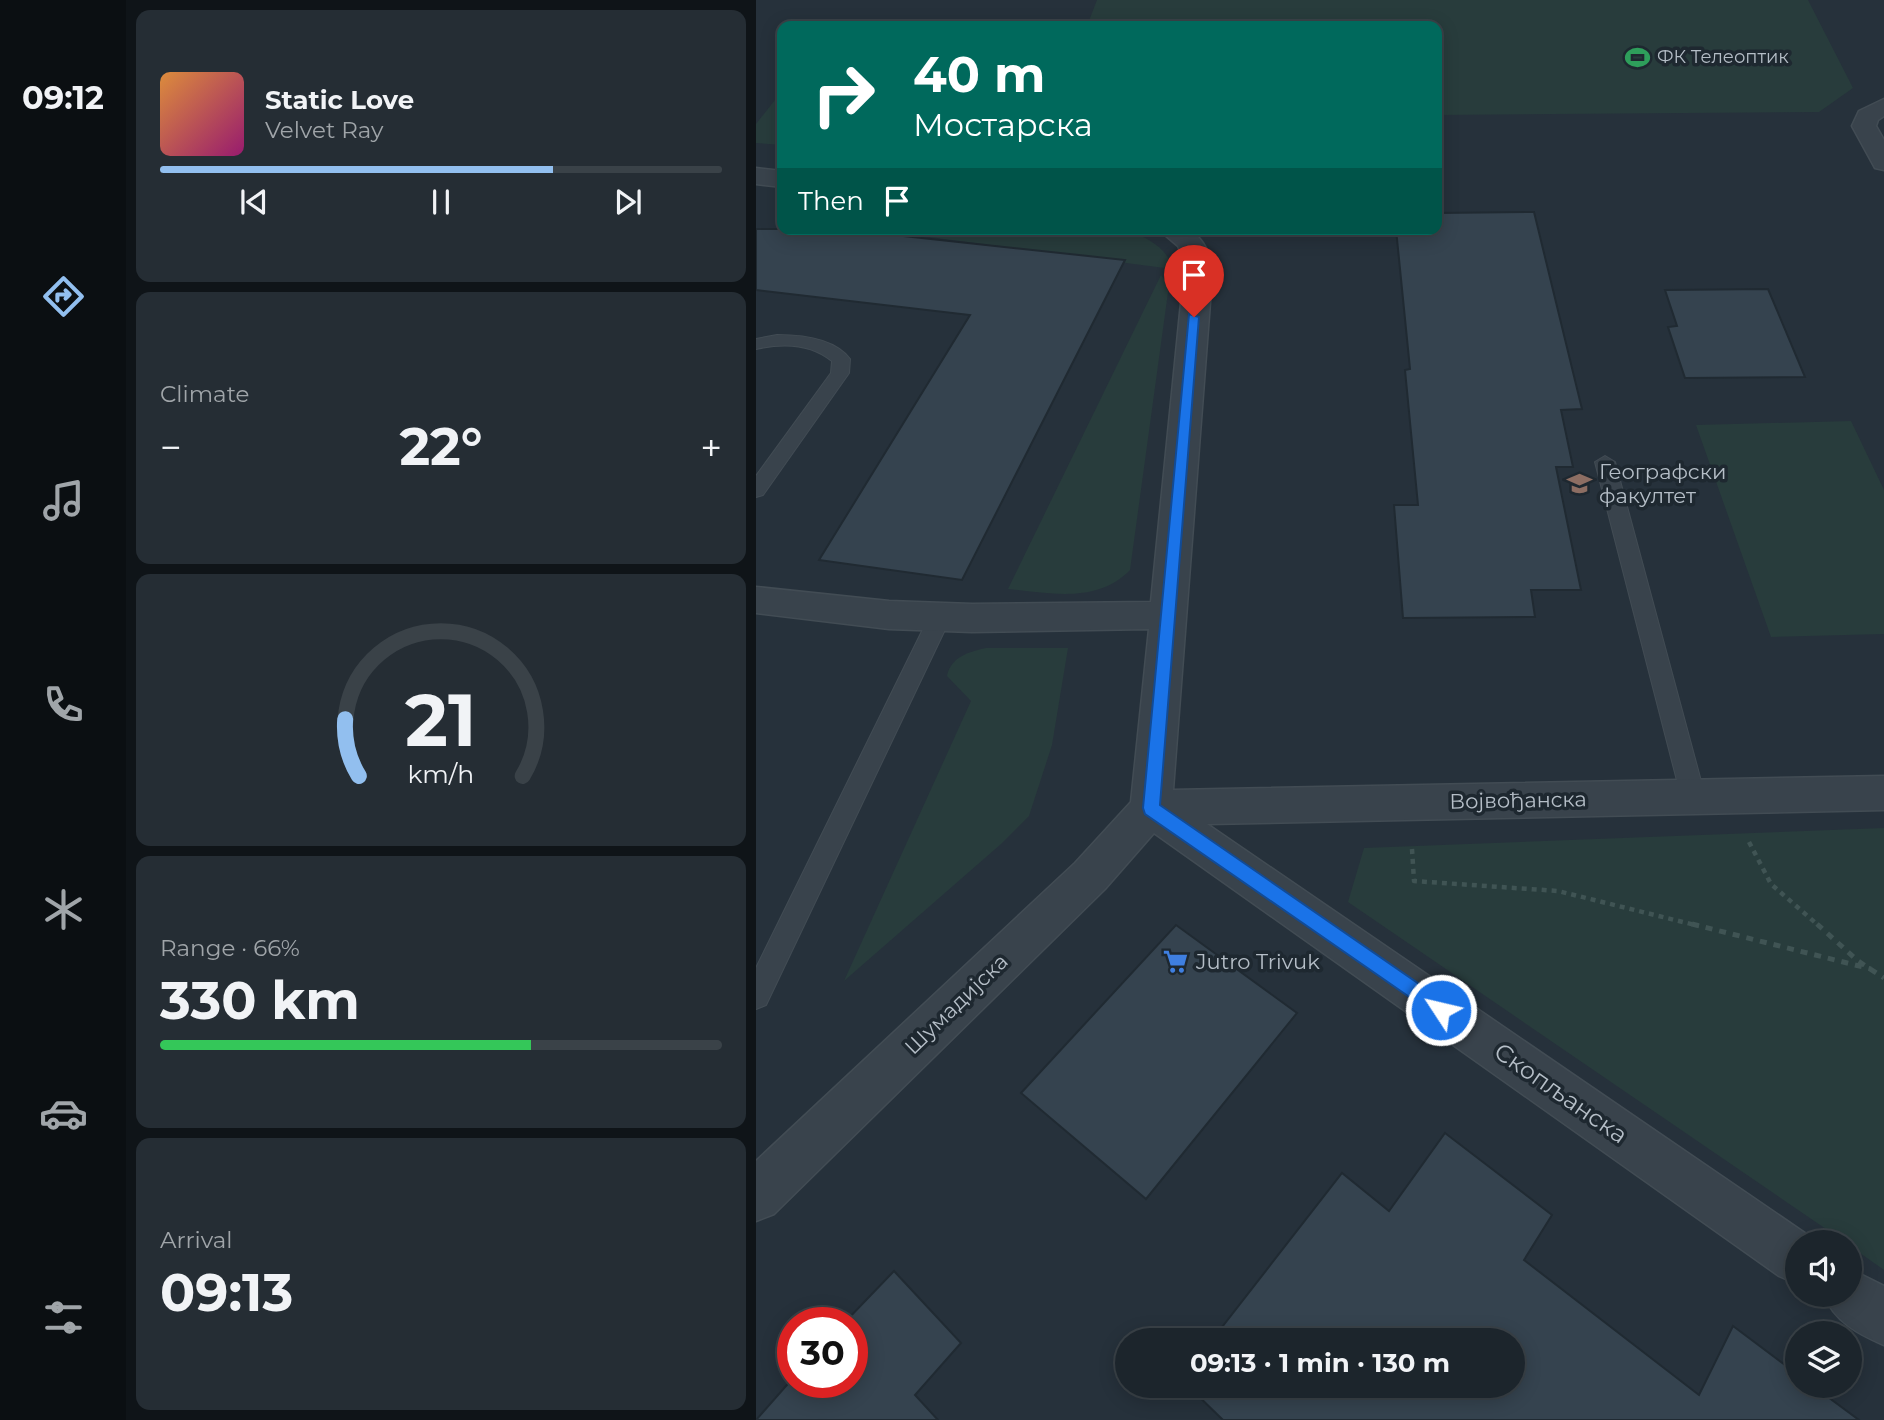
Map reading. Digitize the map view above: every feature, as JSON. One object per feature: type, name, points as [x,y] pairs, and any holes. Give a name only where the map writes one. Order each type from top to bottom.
[{"type":"street","points":[[1884,106],[1867,116],[1864,126],[1884,163]]},
{"type":"street","points":[[756,176],[777,178]]},
{"type":"street","points":[[1151,808],[1199,263],[1180,236]]},
{"type":"street","points":[[756,600],[890,615],[940,617],[1166,615]]},
{"type":"street","name":"Војвођанска","points":[[1151,808],[1884,793]]},
{"type":"street","name":"Шумадијска","points":[[756,1196],[1090,876],[1151,808]]},
{"type":"street","name":"Скопљанска","points":[[1151,808],[1785,1250]]},
{"type":"street","points":[[1862,1302],[1884,1318]]},
{"type":"lane","points":[[756,344],[769,339],[820,346],[831,349],[841,359],[840,373],[756,490]]},
{"type":"lane","points":[[1605,462],[1708,796]]},
{"type":"lane","points":[[756,996],[940,617]]},
{"type":"path","points":[[1708,796],[1772,884],[1884,978]]},
{"type":"path","points":[[1409,802],[1414,881],[1558,891],[1871,969]]},
{"type":"green space","name":"ФК Телеоптик","points":[[1097,0],[1808,0],[1853,88],[1819,112],[1442,115],[1442,21],[1089,21]]},
{"type":"green space","points":[[777,97],[777,145],[756,143],[756,124]]},
{"type":"green space","points":[[914,235],[1138,235],[1166,254],[1172,269]]},
{"type":"green space","points":[[1161,275],[1169,285],[1130,570],[1117,581],[1088,592],[1056,594],[1008,589]]},
{"type":"green space","points":[[1851,421],[1884,490],[1884,634],[1771,637],[1696,425]]},
{"type":"green space","points":[[986,648],[1068,648],[1052,745],[1029,816],[1001,844],[844,981],[971,701],[947,676],[949,670],[961,656]]},
{"type":"green space","points":[[1884,828],[1884,1270],[1862,1254],[1862,1230],[1827,1230],[1348,902],[1364,848]]},
{"type":"building","points":[[1534,212],[1582,409],[1561,410],[1573,467],[1556,467],[1581,590],[1531,590],[1535,617],[1403,618],[1394,505],[1418,505],[1405,370],[1410,369],[1397,235],[1442,235],[1442,213]]},
{"type":"building","points":[[756,229],[777,229],[777,235],[894,235],[1125,260],[962,580],[819,560],[970,315],[756,290]]},
{"type":"building","points":[[1768,289],[1805,377],[1685,378],[1668,327],[1677,326],[1665,290]]},
{"type":"building","points":[[1176,925],[1297,1013],[1146,1199],[1021,1093]]},
{"type":"building","points":[[1445,1133],[1552,1215],[1524,1260],[1699,1395],[1733,1326],[1785,1365],[1785,1398],[1829,1398],[1859,1420],[1223,1420],[1200,1398],[1525,1398],[1525,1328],[1221,1328],[1342,1173],[1389,1211]]},
{"type":"building","points":[[894,1271],[961,1343],[915,1395],[938,1420],[756,1420],[777,1396],[868,1398],[868,1307],[859,1307]]},
{"type":"place","name":"ФК Телеоптик","points":[[1637,57]]},
{"type":"place","name":"Географски факултет","points":[[1579,483]]},
{"type":"place","name":"Jutro Trivuk","points":[[1176,961]]},
{"type":"route","points":[[1194,317],[1166,615],[1155,788],[1151,808],[1441,1010]]}]
